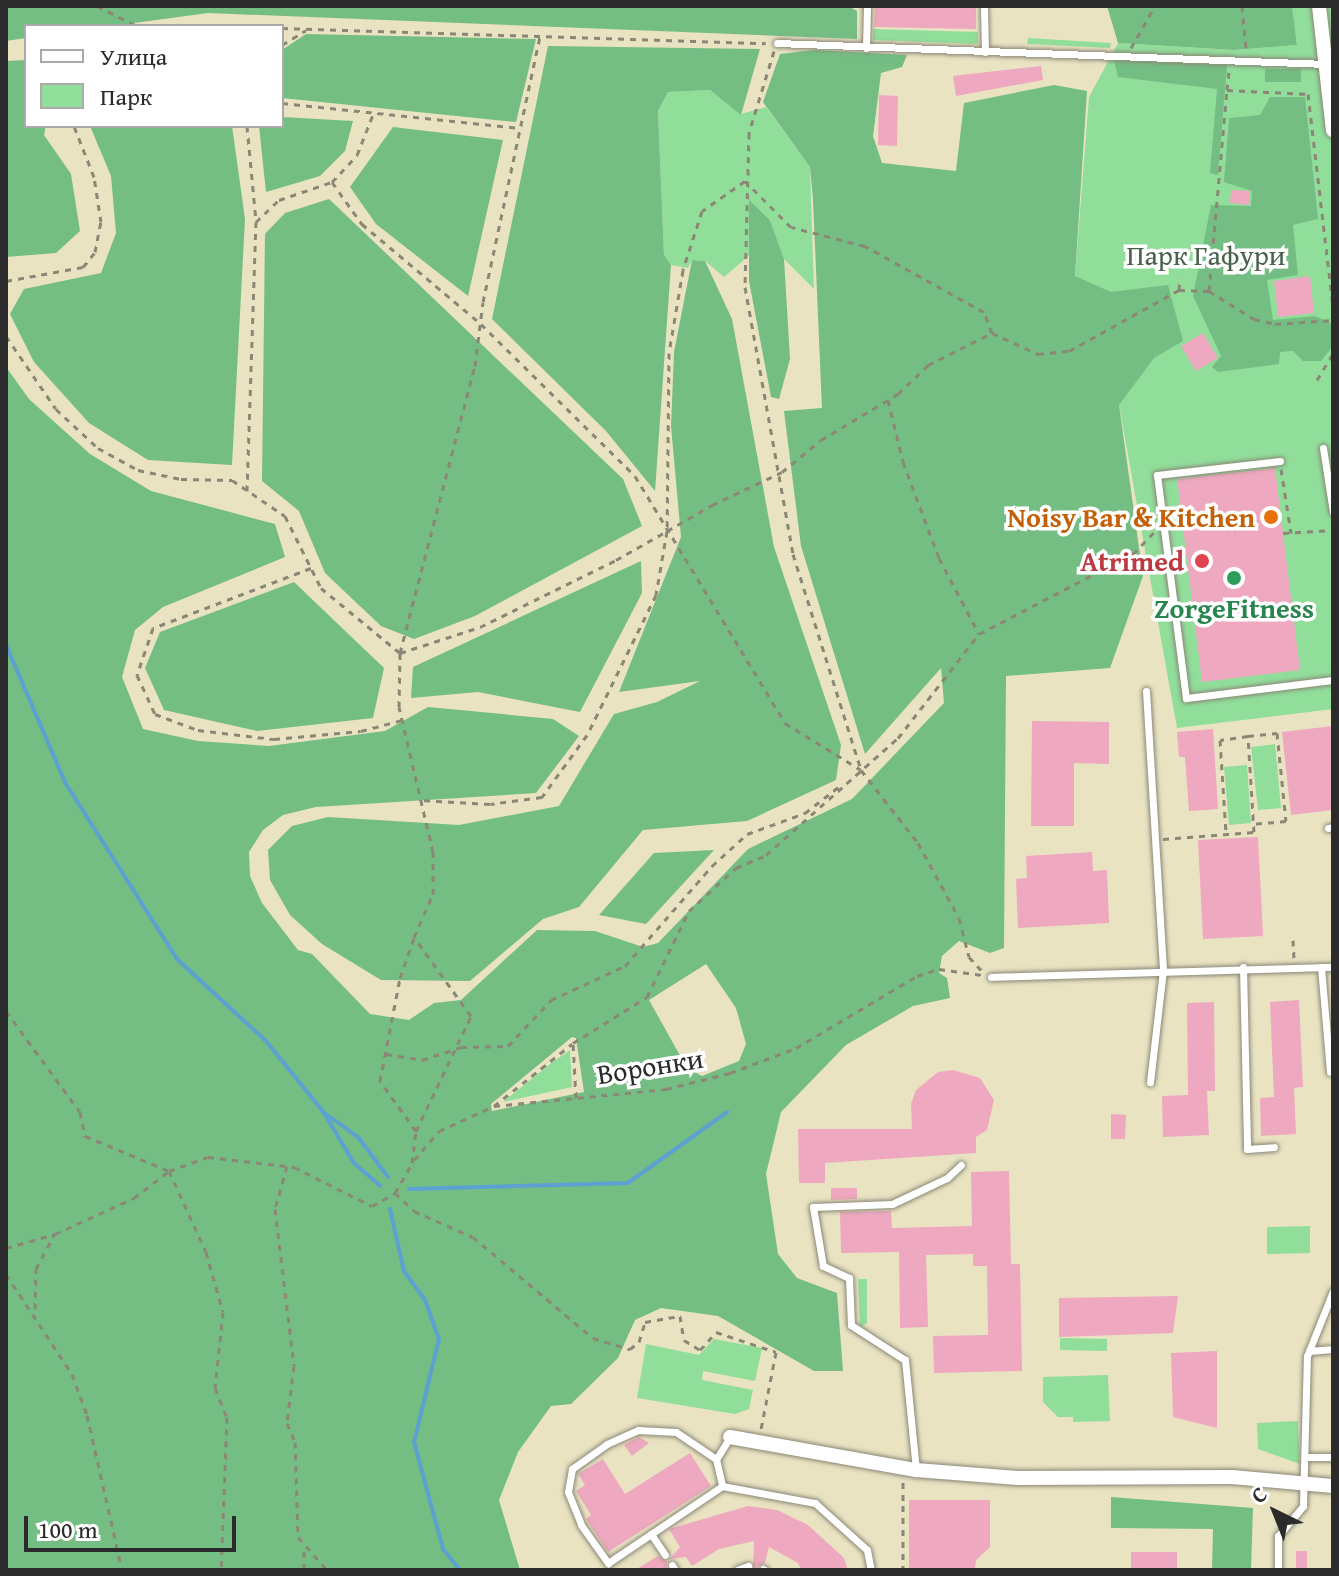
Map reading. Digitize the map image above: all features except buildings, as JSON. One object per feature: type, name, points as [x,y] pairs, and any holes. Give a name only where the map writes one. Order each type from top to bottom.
[{"type":"street","points":[[1319,6],[1333,130]]},
{"type":"street","points":[[730,1437],[909,1469],[1018,1478],[1232,1477],[1304,1486],[1333,1486]]},
{"type":"lane","points":[[866,48],[867,6]]},
{"type":"lane","points":[[984,6],[985,52]]},
{"type":"lane","points":[[777,43],[1325,64]]},
{"type":"lane","points":[[1323,448],[1333,512]]},
{"type":"lane","points":[[1280,461],[1157,475],[1186,698],[1333,680]]},
{"type":"lane","points":[[1146,691],[1159,839],[1163,970],[1150,1082]]},
{"type":"lane","points":[[991,977],[1243,967],[1333,967]]},
{"type":"lane","points":[[1243,967],[1247,1149],[1274,1147]]},
{"type":"lane","points":[[1321,967],[1330,1072]]},
{"type":"lane","points":[[909,1469],[905,1360],[851,1325],[849,1278],[823,1266],[813,1207],[892,1204],[947,1178],[961,1165]]},
{"type":"lane","points":[[1278,1570],[1278,1536],[1303,1506],[1309,1351],[1333,1291]]},
{"type":"lane","points":[[1309,1351],[1333,1349]]},
{"type":"lane","points":[[722,1486],[716,1459],[676,1432],[638,1430],[572,1469],[568,1492],[581,1525],[608,1563],[722,1486],[815,1503],[867,1550],[871,1570]]},
{"type":"lane","points":[[716,1459],[730,1437]]},
{"type":"lane","points":[[1305,1457],[1333,1457]]},
{"type":"lane","points":[[651,1534],[665,1555]]},
{"type":"lane","points":[[737,1570],[748,1566]]},
{"type":"path","points":[[97,6],[133,24]]},
{"type":"path","points":[[1126,57],[1155,6]]},
{"type":"path","points":[[1242,6],[1247,61]]},
{"type":"path","points":[[122,24],[125,20]]},
{"type":"path","points":[[284,28],[777,43],[749,133],[745,181],[745,287],[782,472],[793,554],[861,770]]},
{"type":"path","points":[[284,44],[308,29]]},
{"type":"path","points":[[416,1131],[380,1081],[400,978],[433,894],[433,852],[402,720],[400,653],[475,366],[540,35]]},
{"type":"path","points":[[1209,291],[1229,61]]},
{"type":"path","points":[[1227,90],[1308,94],[1333,308]]},
{"type":"path","points":[[284,103],[520,128]]},
{"type":"path","points":[[256,222],[279,200],[332,182],[357,155],[374,112]]},
{"type":"path","points":[[6,281],[83,267],[95,252],[101,222],[94,177],[75,128]]},
{"type":"path","points":[[247,128],[256,222],[247,491]]},
{"type":"path","points":[[745,181],[791,227],[865,246],[984,312],[992,333],[1038,354],[1069,351],[1179,290],[1209,291],[1254,319],[1275,324],[1333,320]]},
{"type":"path","points":[[420,800],[490,804],[542,797],[587,735],[656,595],[667,531],[665,407],[683,270],[702,211],[745,181]]},
{"type":"path","points":[[332,182],[362,224],[481,324],[635,476],[785,723],[861,770],[918,843],[959,918],[969,957],[991,977]]},
{"type":"path","points":[[1179,290],[1180,278]]},
{"type":"path","points":[[400,653],[480,627],[782,472],[821,440],[888,400],[928,365],[992,333]]},
{"type":"path","points":[[6,336],[56,409],[98,448],[138,470],[181,479],[232,480],[285,516],[321,588],[400,653]]},
{"type":"path","points":[[1317,380],[1333,353]]},
{"type":"path","points":[[888,400],[903,462],[939,558],[979,634]]},
{"type":"path","points":[[1280,461],[1291,533]]},
{"type":"path","points":[[494,1106],[573,1043],[647,997],[689,911],[736,868],[766,855],[898,738],[979,634],[1133,554],[1163,523]]},
{"type":"path","points":[[1283,533],[1333,530]]},
{"type":"path","points":[[311,568],[153,628],[137,675],[155,714],[198,730],[274,739],[361,731],[402,720]]},
{"type":"path","points":[[1226,834],[1220,740],[1277,733],[1286,821],[1254,824]]},
{"type":"path","points":[[1159,839],[1254,832],[1248,736]]},
{"type":"path","points":[[386,1054],[422,1060],[461,1047],[508,1046],[551,1000],[625,966],[712,866],[747,834],[805,813],[861,770]]},
{"type":"path","points":[[6,1248],[55,1234],[134,1198],[169,1171],[208,1157],[287,1166],[326,1181],[357,1202],[372,1206],[395,1193],[412,1163],[416,1131],[461,1047],[471,1016],[414,937]]},
{"type":"path","points":[[1293,940],[1294,967]]},
{"type":"path","name":"Воронки","points":[[412,1163],[439,1131],[494,1106],[666,1089],[730,1073],[796,1048],[939,969],[991,977]]},
{"type":"path","points":[[6,1011],[80,1112],[85,1136],[169,1171],[201,1240],[223,1312],[215,1388],[227,1417],[221,1570]]},
{"type":"path","points":[[573,1043],[576,1098]]},
{"type":"path","points":[[287,1166],[275,1209],[277,1256],[294,1366],[287,1423],[295,1442],[298,1537],[304,1549],[327,1570]]},
{"type":"path","points":[[395,1193],[414,1211],[473,1237],[593,1338],[630,1349],[639,1342],[645,1322],[680,1316],[684,1340],[700,1350],[716,1332],[776,1352],[759,1442]]},
{"type":"path","points":[[35,1310],[36,1269],[55,1234]]},
{"type":"path","points":[[6,1274],[35,1310],[72,1374],[87,1415],[122,1570]]},
{"type":"path","points":[[903,1570],[909,1469]]},
{"type":"path","points":[[304,1549],[304,1570]]},
{"type":"green space","points":[[6,6],[848,6],[857,11],[857,39],[208,13],[127,24],[24,24],[24,38],[6,41]]},
{"type":"green space","points":[[1107,6],[1292,6],[1297,45],[1234,50],[1118,43]]},
{"type":"green space","name":"Парк Гафури","points":[[1292,6],[1333,6],[1333,709],[1177,728],[1119,405],[1075,276],[1089,97],[1118,43],[1234,50],[1297,45]]},
{"type":"green space","points":[[873,29],[978,32],[978,44],[873,40]]},
{"type":"green space","points":[[306,34],[536,39],[516,122],[284,98],[284,49]]},
{"type":"green space","points":[[1028,38],[1111,43],[1110,48],[1027,44]]},
{"type":"green space","points":[[548,46],[760,49],[741,115],[710,90],[668,92],[658,111],[664,255],[671,265],[655,491],[606,431],[492,319]]},
{"type":"green space","points":[[814,50],[907,55],[902,67],[881,73],[873,136],[882,163],[956,171],[964,103],[1054,85],[1087,91],[1075,276],[1111,292],[1168,285],[1183,341],[1154,358],[1119,405],[1143,576],[1110,668],[1006,676],[1004,948],[990,953],[959,941],[942,956],[939,973],[947,978],[950,998],[913,1006],[846,1045],[781,1112],[766,1174],[778,1254],[797,1278],[837,1293],[843,1371],[814,1371],[718,1316],[661,1308],[635,1320],[618,1358],[571,1404],[551,1406],[518,1452],[499,1500],[520,1570],[6,1570],[6,367],[29,399],[90,454],[151,491],[275,524],[285,557],[163,607],[135,630],[122,677],[143,729],[198,741],[269,746],[385,731],[428,707],[553,719],[579,736],[536,793],[316,807],[283,815],[263,830],[249,852],[250,876],[262,903],[298,950],[312,954],[370,1014],[409,1020],[434,1003],[461,1000],[537,930],[595,931],[643,947],[658,943],[748,849],[852,799],[944,703],[941,668],[865,754],[801,546],[784,411],[822,408],[810,167],[763,102],[780,54]],"holes":[[[706,964],[736,1008],[746,1044],[739,1061],[702,1076],[687,1068],[649,1000]],[[572,1037],[576,1038],[584,1092],[492,1111],[491,1104]]]},
{"type":"green space","points":[[24,60],[24,128],[46,128],[44,135],[71,174],[80,231],[56,253],[6,257],[6,61]]},
{"type":"green space","points":[[1114,60],[1227,65],[1218,175],[1210,173],[1217,89],[1118,77]]},
{"type":"green space","points":[[1265,69],[1301,69],[1301,82],[1265,82]]},
{"type":"green space","points":[[710,90],[741,114],[766,107],[810,167],[814,289],[784,259],[770,220],[749,201],[752,253],[724,277],[705,261],[692,260],[688,268],[671,265],[664,255],[658,111],[668,92]]},
{"type":"green space","points":[[1270,97],[1305,97],[1318,219],[1293,225],[1298,275],[1267,280],[1273,320],[1315,316],[1332,324],[1333,346],[1321,361],[1303,361],[1293,351],[1280,352],[1279,364],[1218,372],[1212,367],[1221,356],[1193,296],[1211,205],[1251,206],[1252,191],[1224,182],[1229,118],[1260,115]]},
{"type":"green space","points":[[284,117],[353,121],[345,151],[320,176],[266,192],[259,128],[284,128]]},
{"type":"green space","points":[[393,127],[503,140],[468,296],[376,224],[350,187]]},
{"type":"green space","points":[[91,128],[232,128],[245,219],[232,465],[148,460],[89,423],[34,362],[10,314],[24,289],[101,273],[116,233],[111,176]]},
{"type":"green space","points":[[329,199],[623,479],[642,526],[475,616],[414,639],[381,626],[325,573],[299,511],[262,481],[265,234],[285,213]]},
{"type":"green space","points":[[749,200],[770,220],[784,259],[790,359],[779,399],[771,397],[749,281]]},
{"type":"green space","points":[[692,260],[705,261],[732,319],[774,547],[841,745],[836,780],[747,821],[643,830],[579,907],[543,919],[470,981],[381,980],[322,944],[290,915],[270,880],[268,850],[292,826],[328,817],[459,825],[559,806],[614,714],[657,702],[700,681],[619,692],[681,537],[671,426],[674,352]]},
{"type":"green space","points":[[641,561],[642,593],[580,712],[478,692],[411,698],[413,667]]},
{"type":"green space","points":[[294,582],[384,668],[373,718],[257,731],[164,710],[145,668],[160,632]]},
{"type":"green space","points":[[1275,744],[1281,808],[1258,810],[1251,747]]},
{"type":"green space","points":[[1247,765],[1251,823],[1229,825],[1224,767]]},
{"type":"green space","points":[[714,850],[646,924],[599,915],[654,853]]},
{"type":"green space","points":[[570,1050],[572,1087],[503,1102],[550,1064]]},
{"type":"green space","points":[[1310,1226],[1310,1253],[1267,1254],[1267,1227]]},
{"type":"green space","points":[[858,1279],[867,1279],[867,1323],[860,1327]]},
{"type":"green space","points":[[1060,1338],[1107,1339],[1107,1351],[1060,1350]]},
{"type":"green space","points":[[714,1339],[762,1348],[755,1381],[703,1371],[702,1380],[753,1390],[749,1409],[735,1414],[637,1398],[646,1344],[699,1355]]},
{"type":"green space","points":[[1108,1375],[1110,1421],[1073,1422],[1073,1417],[1058,1417],[1043,1402],[1043,1377]]},
{"type":"green space","points":[[1298,1421],[1300,1464],[1258,1449],[1257,1423]]},
{"type":"green space","points":[[1111,1497],[1253,1508],[1251,1570],[1212,1570],[1213,1529],[1111,1528]]},
{"type":"waterway","points":[[6,645],[66,784],[177,959],[266,1041],[324,1113],[354,1163],[380,1186]]},
{"type":"waterway","points":[[409,1189],[628,1183],[727,1112]]},
{"type":"waterway","points":[[326,1114],[358,1137],[388,1177]]},
{"type":"waterway","points":[[390,1209],[404,1271],[425,1300],[439,1339],[414,1442],[443,1549],[460,1570]]},
{"type":"place","name":"Noisy Bar & Kitchen","points":[[1271,517]]},
{"type":"place","name":"Atrimed","points":[[1202,561]]},
{"type":"place","name":"ZorgeFitness","points":[[1234,578]]}]
